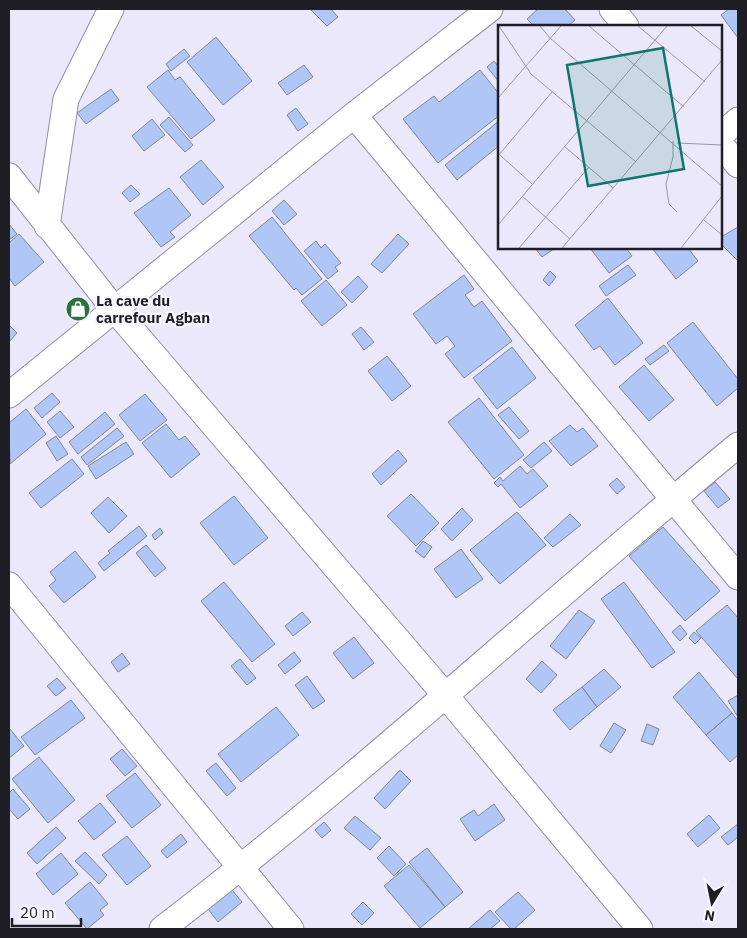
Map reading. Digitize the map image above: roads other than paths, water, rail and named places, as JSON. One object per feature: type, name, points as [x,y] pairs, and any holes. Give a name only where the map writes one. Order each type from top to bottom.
[{"type":"street","points":[[47,226],[66,99],[111,9]]},
{"type":"street","points":[[9,395],[354,115],[490,9]]},
{"type":"street","points":[[612,9],[625,25]]},
{"type":"street","points":[[354,115],[672,500],[738,577]]},
{"type":"street","points":[[722,134],[738,120]]},
{"type":"street","points":[[722,146],[738,165]]},
{"type":"street","points":[[9,176],[20,201],[47,226],[115,310],[446,696],[640,929]]},
{"type":"street","points":[[162,929],[241,869],[446,696],[738,444]]},
{"type":"street","points":[[9,585],[291,929]]},
{"type":"place","name":"La cave du carrefour Agban","points":[[78,309]]}]
